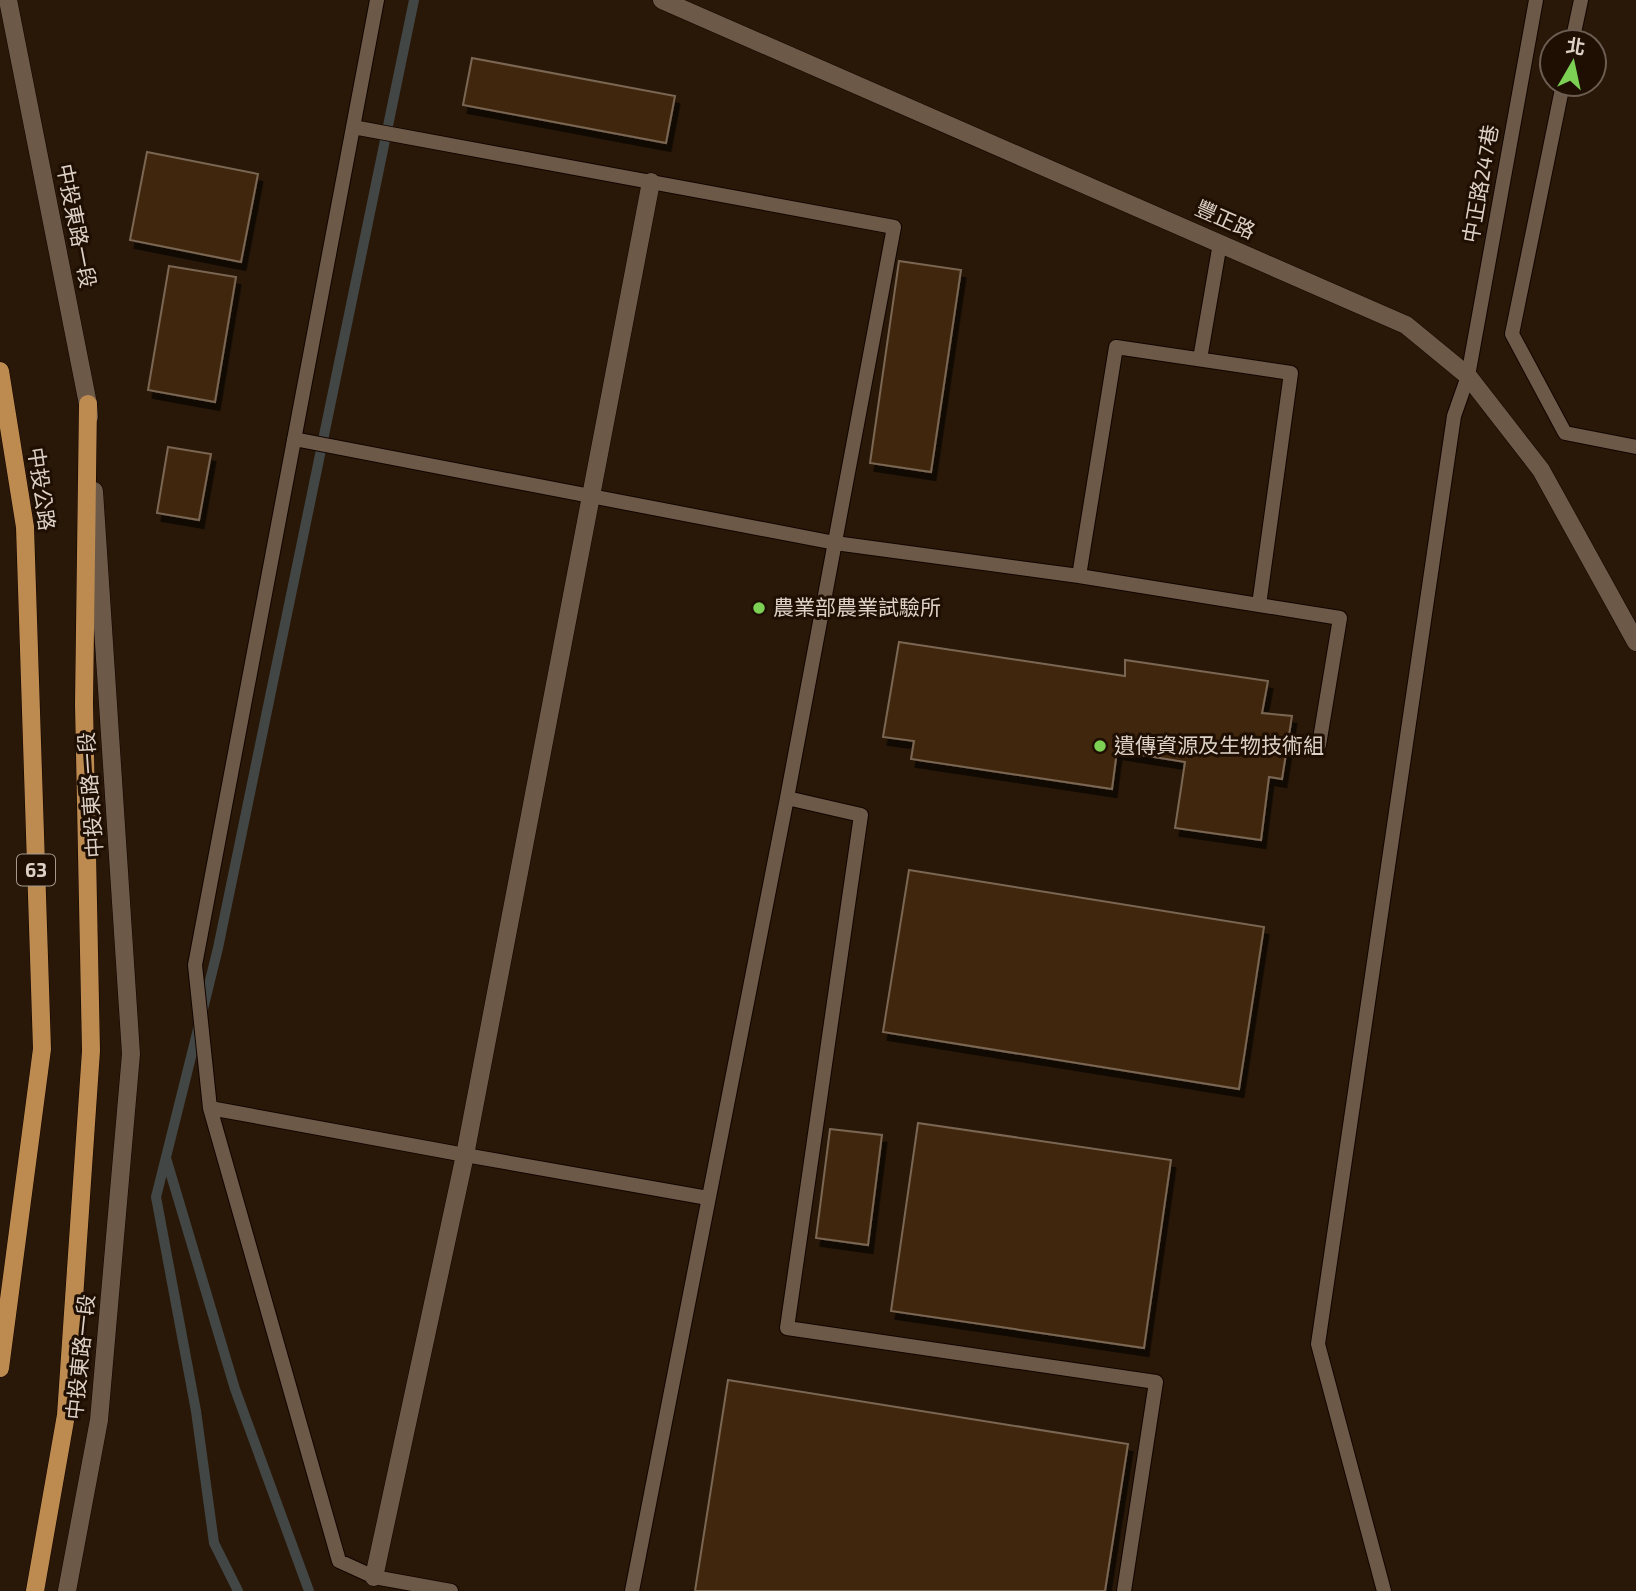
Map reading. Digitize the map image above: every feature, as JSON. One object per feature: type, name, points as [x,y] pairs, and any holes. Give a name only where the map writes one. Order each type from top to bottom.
[{"type":"main road","name":"中投公路","points":[[0,371],[25,527],[42,1049],[0,1368]]},
{"type":"main road","points":[[35,1591],[66,1415],[91,1051],[84,704],[88,404]]},
{"type":"street","name":"中投東路一段","points":[[8,0],[88,404],[131,1054],[99,1420],[67,1591]]},
{"type":"street","name":"豐正路","points":[[662,0],[1406,325],[1468,376],[1541,470],[1636,642]]},
{"type":"street","points":[[374,1577],[465,1156],[651,182]]},
{"type":"lane","points":[[377,0],[195,965],[211,1108],[339,1561],[374,1577],[451,1591]]},
{"type":"lane","name":"中正路247巷","points":[[1384,1591],[1318,1344],[1454,416],[1468,376],[1536,0]]},
{"type":"lane","points":[[1575,28],[1581,0]]},
{"type":"lane","points":[[1560,98],[1512,334],[1565,433],[1636,447]]},
{"type":"lane","points":[[353,127],[894,227],[787,798],[632,1591]]},
{"type":"lane","points":[[1200,359],[1220,243]]},
{"type":"lane","points":[[1079,576],[1116,347],[1291,373],[1259,606]]},
{"type":"lane","points":[[294,439],[835,543],[1079,576],[1340,618],[1320,745]]},
{"type":"lane","points":[[787,798],[861,815],[787,1328],[1156,1382],[1124,1591]]},
{"type":"lane","points":[[211,1108],[708,1198]]},
{"type":"building","points":[[472,58],[675,96],[666,143],[463,105]]},
{"type":"building","points":[[147,152],[258,174],[241,262],[130,240]]},
{"type":"building","points":[[899,261],[961,270],[931,472],[870,463]]},
{"type":"building","points":[[169,266],[236,277],[215,402],[148,390]]},
{"type":"building","points":[[168,447],[211,454],[199,520],[157,513]]},
{"type":"building","name":"遺傳資源及生物技術組","points":[[899,642],[1125,676],[1125,660],[1268,681],[1262,713],[1292,716],[1282,779],[1269,777],[1261,840],[1175,828],[1185,762],[1117,751],[1112,789],[911,759],[914,741],[883,737]]},
{"type":"building","points":[[909,870],[1264,927],[1239,1089],[883,1032]]},
{"type":"building","points":[[918,1123],[1171,1160],[1144,1348],[891,1311]]},
{"type":"building","points":[[830,1129],[882,1135],[868,1245],[816,1238]]},
{"type":"building","points":[[728,1380],[1128,1444],[1105,1591],[695,1591]]},
{"type":"waterway","points":[[203,1009],[218,948],[414,0]]},
{"type":"waterway","points":[[199,1025],[156,1197],[196,1411],[214,1543],[238,1591]]},
{"type":"waterway","points":[[166,1158],[235,1389],[309,1591]]},
{"type":"place","name":"農業部農業試驗所","points":[[759,608]]},
{"type":"place","name":"遺傳資源及生物技術組","points":[[1100,746]]}]
